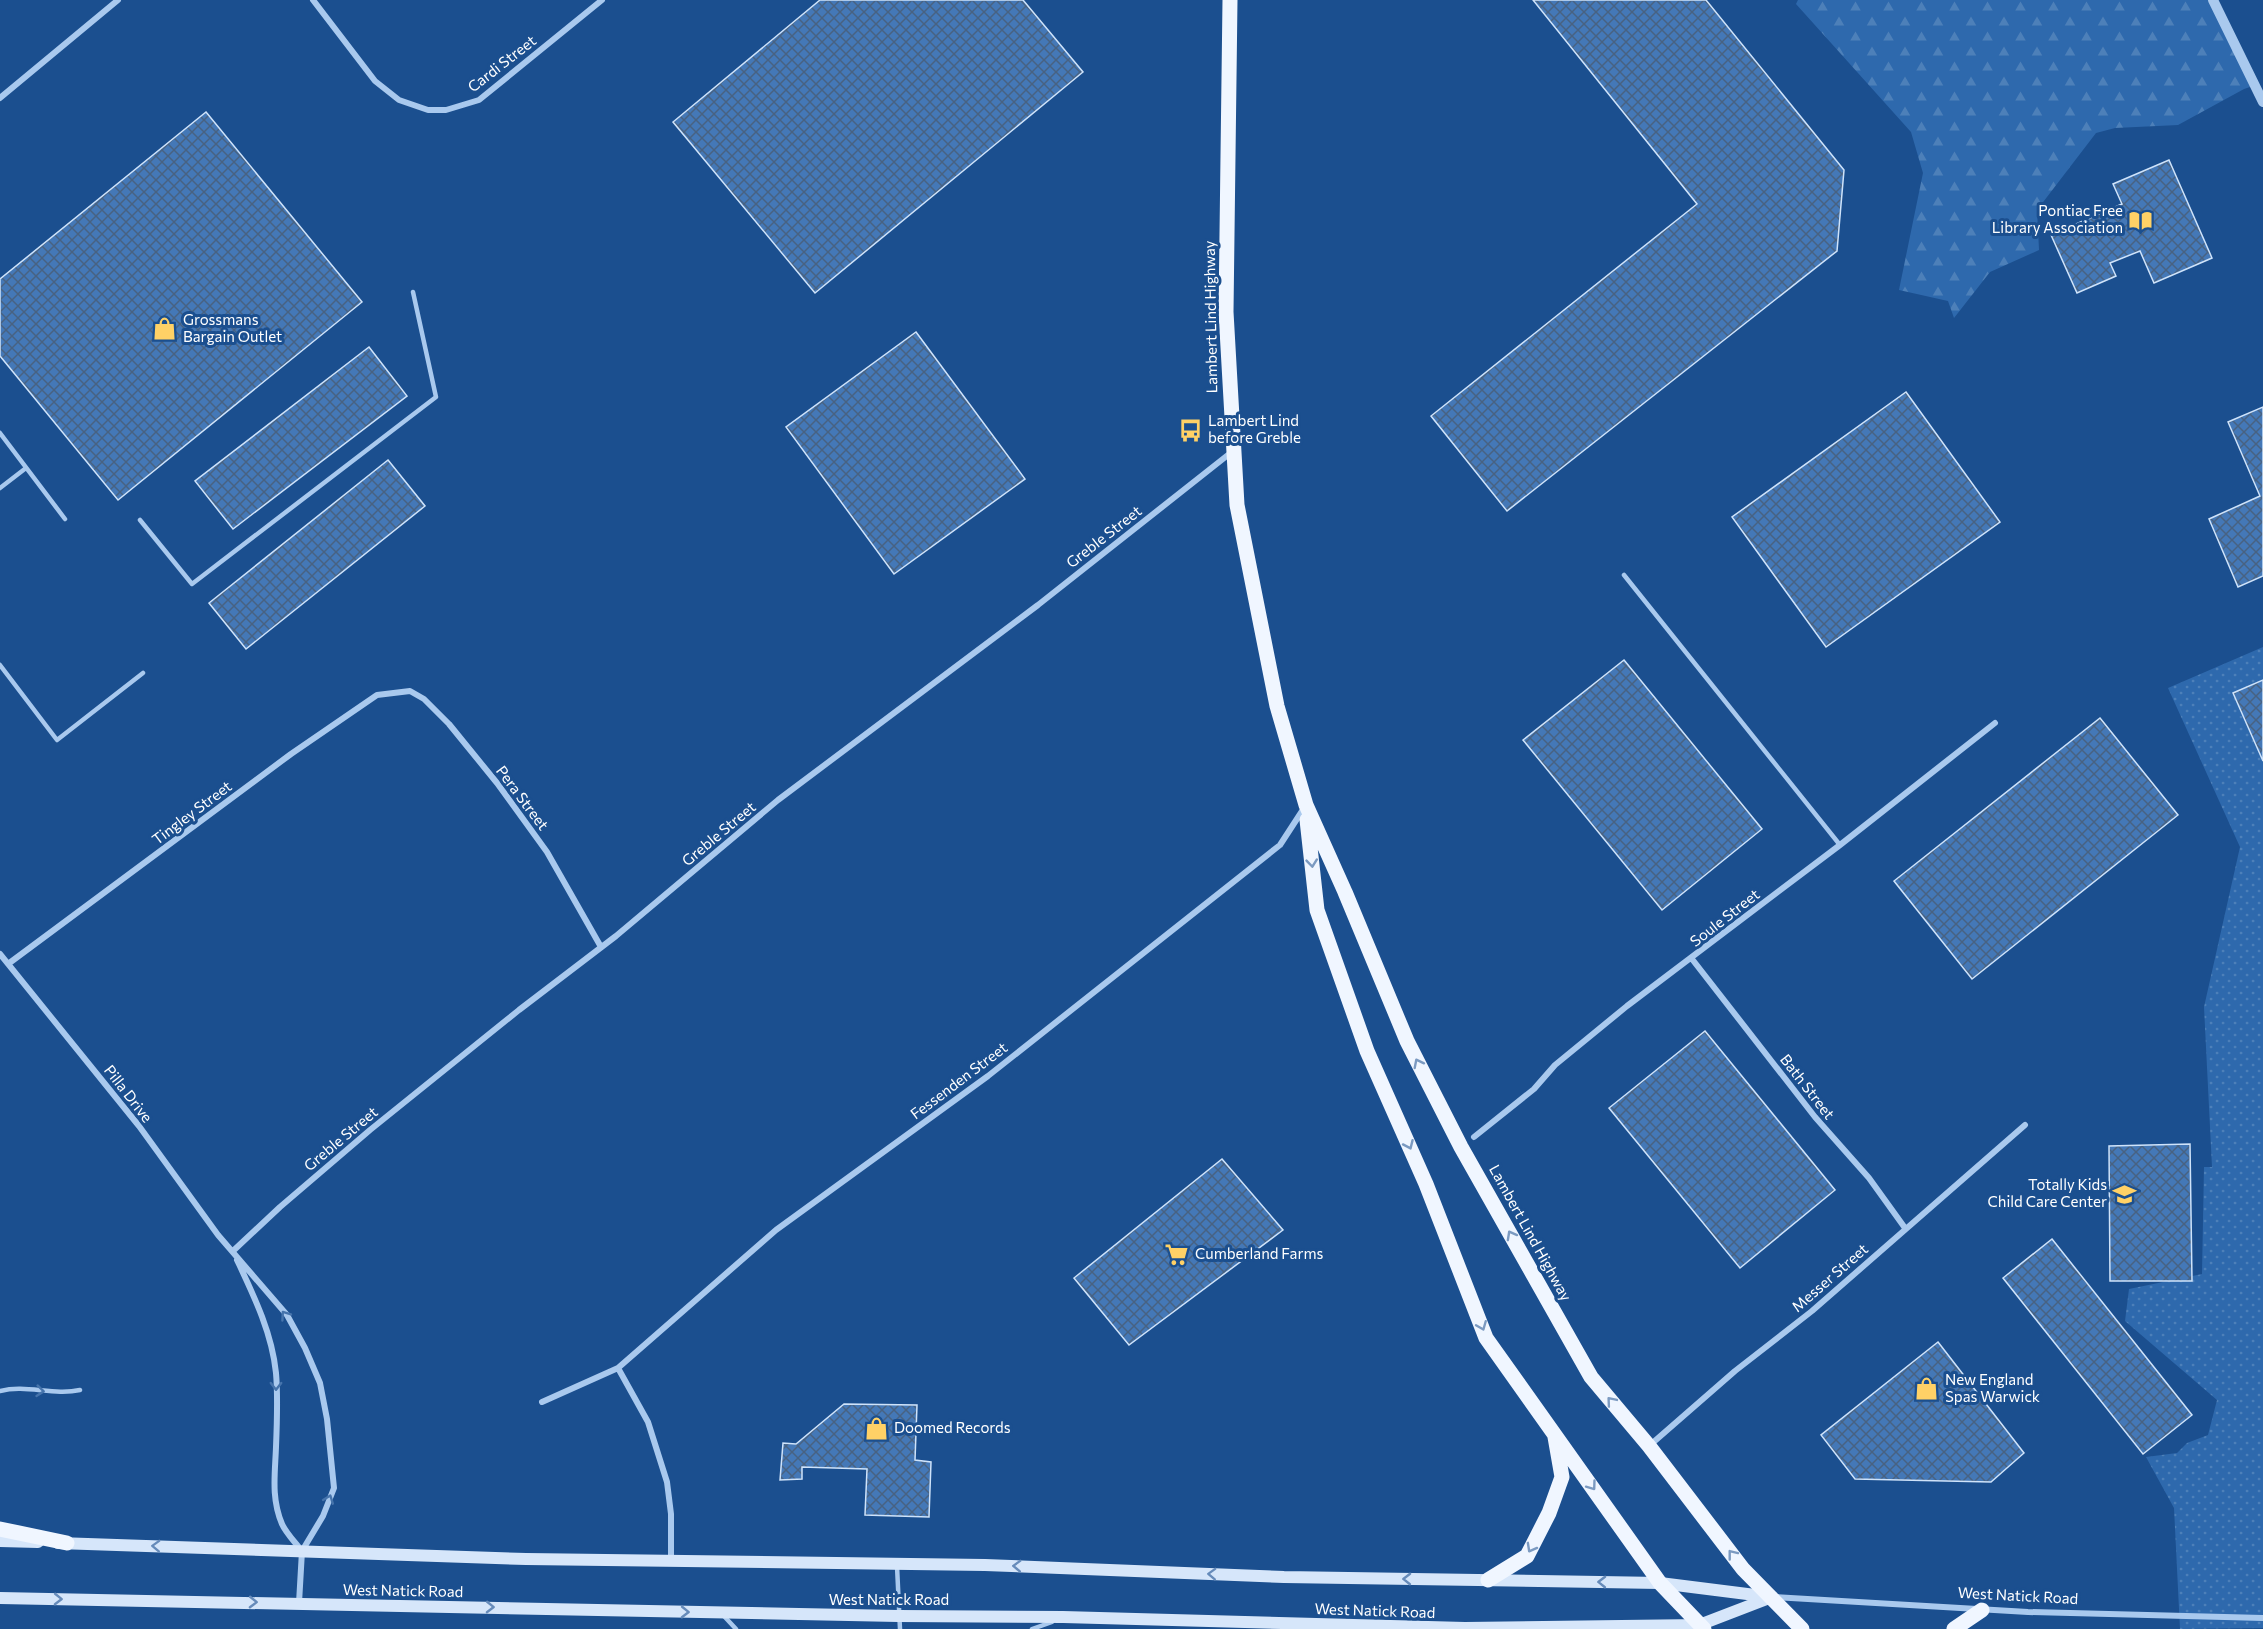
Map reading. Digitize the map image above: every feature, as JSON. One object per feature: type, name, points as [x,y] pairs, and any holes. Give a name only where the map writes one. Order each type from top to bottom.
[{"type":"main road","name":"Lambert Lind Highway","points":[[1230,0],[1226,312],[1237,505],[1276,706],[1306,805],[1407,1041],[1461,1148],[1591,1377],[1649,1446],[1743,1569],[1802,1629]]},
{"type":"main road","name":"Lambert Lind Highway","points":[[1306,805],[1317,910],[1367,1051],[1426,1184],[1486,1338],[1660,1583],[1702,1627]]},
{"type":"main road","points":[[1488,1580],[1527,1556],[1549,1513],[1562,1477],[1554,1434]]},
{"type":"main road","points":[[0,1528],[67,1543]]},
{"type":"main road","name":"West Natick Road","points":[[0,1541],[526,1559],[985,1565],[1284,1577],[1660,1583],[1772,1597]]},
{"type":"main road","name":"West Natick Road","points":[[0,1598],[721,1613],[899,1623],[1064,1617],[1464,1628],[1702,1627],[1772,1597]]},
{"type":"main road","points":[[1954,1629],[1983,1610]]},
{"type":"street","points":[[0,98],[118,0]]},
{"type":"street","name":"Cardi Street","points":[[313,0],[375,81],[399,100],[428,110],[446,110],[479,100],[602,0]]},
{"type":"street","points":[[2213,0],[2263,102]]},
{"type":"street","name":"Greble Street","points":[[233,1251],[280,1207],[370,1130],[601,947],[778,800],[1038,605],[1233,451]]},
{"type":"street","name":"Pera Street","points":[[395,692],[410,691],[424,699],[449,724],[477,758],[548,852],[601,947]]},
{"type":"street","name":"Tingley Street","points":[[8,964],[291,754],[377,695],[395,692]]},
{"type":"street","name":"Soule Street","points":[[1473,1137],[1534,1089],[1562,1059],[1627,1006],[1840,845],[1995,723]]},
{"type":"street","name":"Fessenden Street","points":[[542,1402],[618,1368],[776,1230],[988,1076],[1280,845],[1306,805]]},
{"type":"street","name":"Pilla Drive","points":[[0,954],[139,1126],[218,1235],[287,1315],[320,1383],[327,1419],[334,1488],[323,1516],[302,1551],[299,1603]]},
{"type":"street","name":"Bath Street","points":[[1692,958],[1815,1117],[1869,1178],[1905,1228]]},
{"type":"street","name":"Messer Street","points":[[1649,1446],[1735,1371],[1812,1311],[1905,1228],[1998,1151],[2025,1125]]},
{"type":"street","name":"Pilla Drive","points":[[233,1251],[258,1305],[269,1338],[276,1372],[276,1446],[273,1478],[276,1506],[283,1526],[302,1551]]},
{"type":"street","points":[[618,1368],[648,1422],[667,1482],[671,1514],[670,1562]]},
{"type":"street","name":"West Natick Road","points":[[1772,1597],[1983,1610],[2263,1618]]},
{"type":"lane","points":[[140,520],[192,584],[436,397],[413,292]]},
{"type":"lane","points":[[0,433],[65,519]]},
{"type":"lane","points":[[0,488],[26,468]]},
{"type":"lane","points":[[1624,575],[1840,845]]},
{"type":"lane","points":[[0,665],[57,740],[143,673]]},
{"type":"lane","points":[[0,1391],[11,1388],[66,1393],[80,1390]]},
{"type":"lane","points":[[897,1565],[899,1623]]},
{"type":"lane","points":[[721,1613],[736,1629]]},
{"type":"lane","points":[[1032,1629],[1064,1617]]},
{"type":"green space","points":[[1798,0],[2218,0],[2256,85],[2244,89],[2178,125],[2115,128],[2096,133],[2037,210],[2039,250],[1990,272],[1954,318],[1948,301],[1899,290],[1923,173],[1911,132],[1796,4]]},
{"type":"green space","points":[[2263,647],[2263,1628],[2180,1629],[2174,1508],[2146,1457],[2177,1453],[2187,1443],[2208,1435],[2217,1400],[2125,1321],[2129,1289],[2202,1274],[2204,1167],[2212,1167],[2204,1007],[2240,847],[2168,688]]},
{"type":"building","points":[[820,0],[1023,0],[1083,72],[815,293],[673,122]]},
{"type":"building","points":[[1533,0],[1706,0],[1844,170],[1837,251],[1507,511],[1431,416],[1697,204]]},
{"type":"building","name":"Grossmans Bargain Outlet","points":[[206,112],[362,302],[118,500],[0,356],[0,279]]},
{"type":"building","name":"Pontiac Free Library Association","points":[[2169,160],[2212,258],[2154,283],[2140,251],[2110,263],[2116,276],[2077,293],[2051,235],[2122,204],[2113,184]]},
{"type":"building","points":[[916,332],[1025,479],[894,574],[786,427]]},
{"type":"building","points":[[369,347],[407,396],[233,529],[195,481]]},
{"type":"building","points":[[1906,392],[2000,522],[1826,647],[1732,517]]},
{"type":"building","points":[[2263,407],[2263,576],[2238,587],[2209,519],[2260,496],[2228,422]]},
{"type":"building","points":[[388,460],[425,506],[246,649],[209,603]]},
{"type":"building","points":[[1624,660],[1762,829],[1662,910],[1523,740]]},
{"type":"building","points":[[2263,680],[2263,761],[2233,693]]},
{"type":"building","points":[[2100,718],[2178,815],[1972,979],[1894,881]]},
{"type":"building","points":[[1705,1031],[1835,1190],[1740,1268],[1609,1108]]},
{"type":"building","points":[[2190,1144],[2192,1281],[2110,1281],[2109,1146]]},
{"type":"building","name":"Cumberland Farms","points":[[1222,1159],[1283,1230],[1129,1345],[1074,1278]]},
{"type":"building","points":[[2052,1239],[2192,1415],[2143,1454],[2003,1278]]},
{"type":"building","name":"New England Spas Warwick","points":[[1938,1342],[2024,1453],[1991,1482],[1855,1479],[1821,1435]]},
{"type":"building","points":[[844,1404],[917,1405],[915,1460],[931,1462],[929,1517],[865,1515],[867,1469],[802,1467],[802,1479],[780,1480],[783,1443],[796,1444]]},
{"type":"place","name":"Pontiac Free Library Association","points":[[2141,220]]},
{"type":"place","name":"Grossmans Bargain Outlet","points":[[165,329]]},
{"type":"place","name":"Lambert Lind before Greble","points":[[1190,430]]},
{"type":"place","name":"Totally Kids Child Care Center","points":[[2125,1194]]},
{"type":"place","name":"Cumberland Farms","points":[[1177,1254]]},
{"type":"place","name":"New England Spas Warwick","points":[[1927,1389]]},
{"type":"place","name":"Doomed Records","points":[[876,1428]]}]
